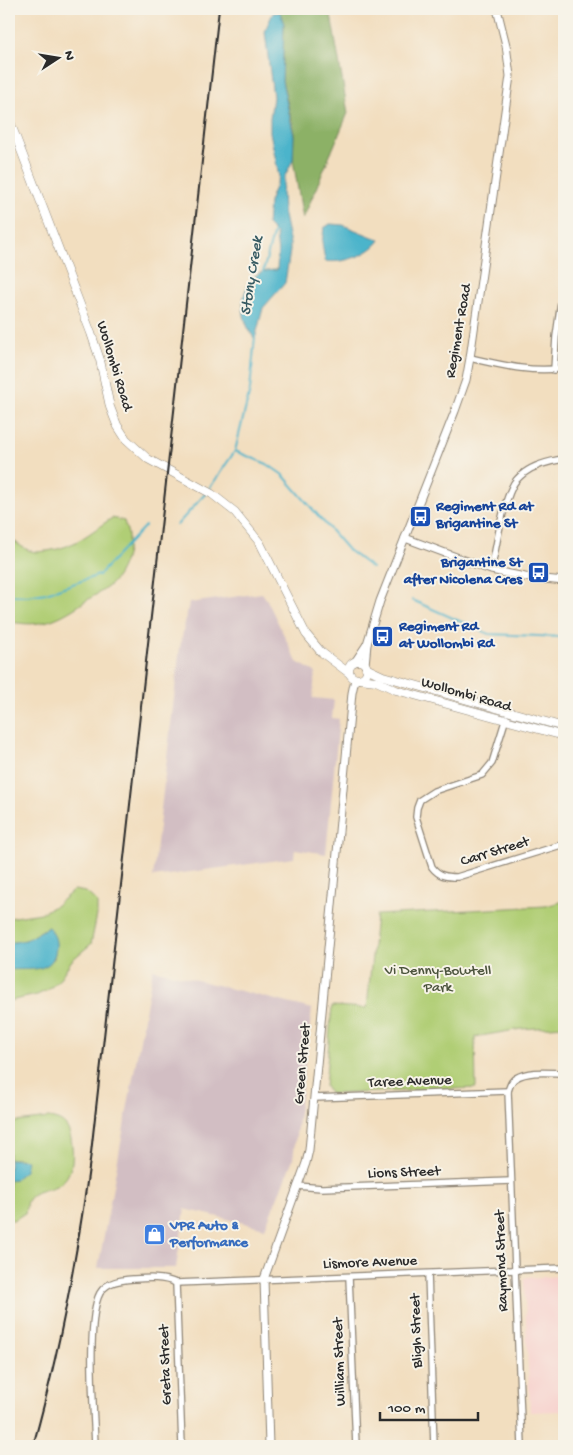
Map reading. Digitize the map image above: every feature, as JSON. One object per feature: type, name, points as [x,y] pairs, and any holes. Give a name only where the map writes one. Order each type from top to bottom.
[{"type":"main road","name":"Wollombi Road","points":[[9,119],[91,333],[100,360],[110,407],[117,425],[126,439],[142,454],[161,467],[185,478],[224,502],[235,512],[260,543],[306,634],[321,652],[349,673]]},
{"type":"main road","points":[[334,661],[360,662],[366,667],[366,674],[358,679],[349,673],[349,667],[354,662]]},
{"type":"main road","name":"Wollombi Road","points":[[366,667],[382,676],[564,727]]},
{"type":"main road","name":"Wollombi Road","points":[[358,679],[372,680],[396,690],[564,736]]},
{"type":"street","name":"Regiment Road","points":[[366,667],[367,644],[380,601],[466,380],[510,76],[506,45],[497,9]]},
{"type":"street","points":[[554,370],[556,337],[564,280]]},
{"type":"street","points":[[470,358],[511,367],[538,370],[564,368]]},
{"type":"street","points":[[491,570],[504,511],[512,486],[534,466],[564,459]]},
{"type":"street","points":[[405,538],[491,570],[525,577],[564,581]]},
{"type":"street","name":"Regiment Road","points":[[354,662],[367,644]]},
{"type":"street","name":"Green Street","points":[[269,1446],[264,1279],[306,1162],[314,1098],[352,693],[358,679]]},
{"type":"street","name":"Carr Street","points":[[508,711],[492,763],[482,775],[434,791],[420,800],[416,817],[432,867],[443,876],[457,876],[564,844]]},
{"type":"street","points":[[508,1091],[510,1083],[516,1078],[529,1074],[564,1073]]},
{"type":"street","name":"Taree Avenue","points":[[314,1098],[508,1091]]},
{"type":"street","name":"Raymond Street","points":[[508,1091],[522,1446]]},
{"type":"street","name":"Lions Street","points":[[297,1186],[322,1188],[511,1181]]},
{"type":"street","name":"Lismore Avenue","points":[[95,1446],[93,1336],[95,1311],[100,1293],[110,1283],[144,1278],[166,1279],[176,1283],[564,1268]]},
{"type":"street","name":"Bligh Street","points":[[428,1274],[434,1446]]},
{"type":"street","name":"William Street","points":[[349,1276],[356,1446]]},
{"type":"street","name":"Greta Street","points":[[176,1283],[182,1446]]},
{"type":"shaded area","points":[[262,593],[297,662],[315,672],[313,698],[334,700],[332,718],[339,719],[326,854],[295,849],[294,858],[153,877],[180,647],[189,603]]},
{"type":"shaded area","points":[[153,969],[312,1009],[293,1159],[265,1228],[185,1209],[176,1268],[98,1268]]},
{"type":"shaded area","points":[[564,1276],[564,1411],[530,1412],[524,1278]]},
{"type":"green space","points":[[278,9],[330,9],[348,113],[303,219],[293,160],[294,129],[282,81],[284,24]]},
{"type":"green space","points":[[112,518],[124,521],[128,542],[126,556],[121,569],[110,585],[57,618],[32,624],[9,622],[9,537],[28,550],[36,552],[47,551],[74,543]]},
{"type":"green space","points":[[74,890],[86,892],[97,902],[97,915],[91,944],[72,960],[58,981],[48,990],[37,995],[9,1001],[9,970],[54,959],[56,945],[48,927],[26,940],[9,943],[9,918],[41,913],[55,906]]},
{"type":"green space","name":"Vi Denny-Bowtell Park","points":[[564,901],[564,1026],[521,1029],[475,1037],[476,1088],[331,1094],[325,1087],[332,1006],[367,1008],[376,915],[546,906]]},
{"type":"green space","points":[[48,1118],[61,1122],[68,1130],[72,1151],[70,1170],[58,1185],[33,1194],[27,1201],[25,1213],[14,1220],[9,1220],[9,1180],[15,1179],[20,1159],[9,1159],[9,1123]]},
{"type":"water","points":[[280,12],[284,24],[282,81],[294,136],[293,160],[284,178],[282,192],[283,211],[290,251],[285,283],[263,308],[255,339],[246,323],[243,305],[244,296],[251,280],[258,274],[277,270],[276,234],[267,225],[269,202],[279,177],[270,132],[273,97],[265,32],[273,13]]},
{"type":"water","points":[[330,224],[343,225],[380,240],[363,254],[347,260],[325,261],[322,243],[324,228]]},
{"type":"water","points":[[48,927],[56,942],[54,957],[50,963],[39,968],[9,970],[9,943],[26,940]]},
{"type":"water","points":[[9,1159],[27,1160],[25,1171],[15,1179],[9,1180]]},
{"type":"waterway","name":"Stony Creek","points":[[263,272],[274,231]]},
{"type":"waterway","name":"Stony Creek","points":[[209,489],[235,451],[250,390],[255,336]]},
{"type":"waterway","points":[[235,451],[267,464],[283,475],[348,550],[372,568]]},
{"type":"waterway","name":"Stony Creek","points":[[177,525],[206,493]]},
{"type":"waterway","points":[[9,595],[27,596],[46,593],[99,575],[145,526]]},
{"type":"waterway","points":[[412,600],[489,634],[564,637]]},
{"type":"railway","points":[[33,1446],[52,1374],[67,1301],[91,1153],[219,9]]},
{"type":"place","name":"Regiment Rd at Brigantine St","points":[[420,516]]},
{"type":"place","name":"Brigantine St after Nicolena Cres","points":[[538,572]]},
{"type":"place","name":"Regiment Rd at Wollombi Rd","points":[[383,636]]},
{"type":"place","name":"VPR Auto & Performance","points":[[154,1235]]}]
